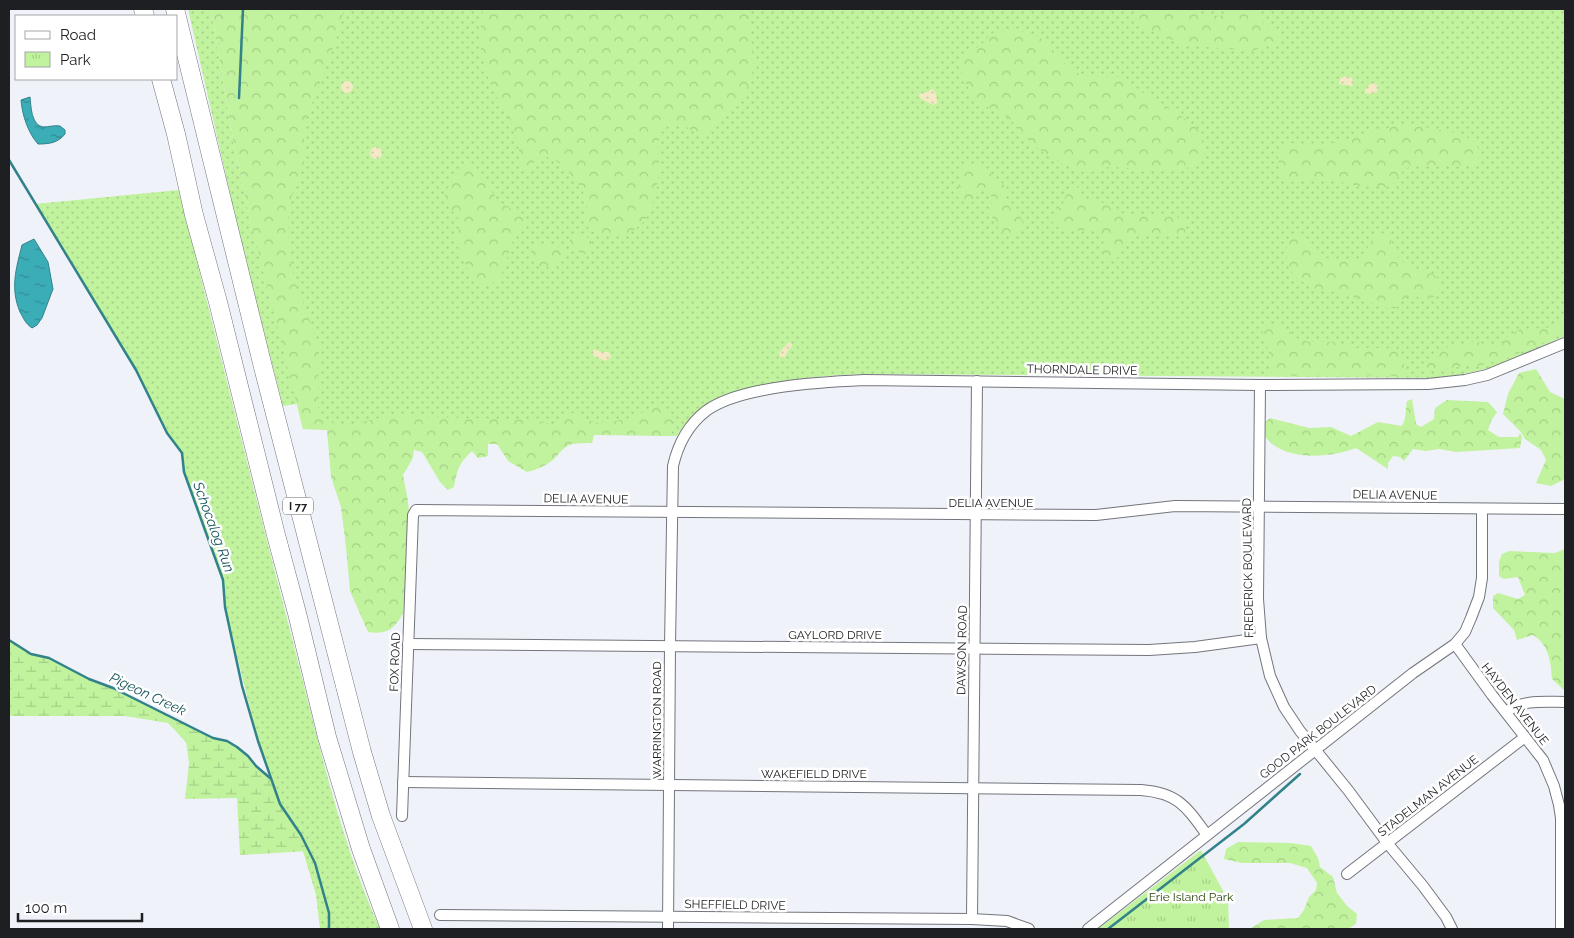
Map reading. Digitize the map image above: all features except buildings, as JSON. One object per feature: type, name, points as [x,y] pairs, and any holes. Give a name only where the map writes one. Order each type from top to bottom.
[{"type":"highway","name":"I 77","points":[[178,21],[263,367],[362,752],[381,816],[423,929]]},
{"type":"highway","name":"I 77","points":[[162,80],[194,215],[218,302],[327,736],[360,849],[390,929]]},
{"type":"street","name":"THORNDALE DRIVE","points":[[672,511],[673,466],[677,450],[691,425],[717,404],[743,395],[777,388],[827,381],[864,380],[1260,385],[1387,385],[1451,382],[1487,375],[1565,343]]},
{"type":"street","name":"DAWSON ROAD","points":[[972,919],[977,381]]},
{"type":"street","name":"FREDERICK BOULEVARD","points":[[1260,385],[1258,583],[1260,638],[1270,676],[1278,694],[1300,731],[1435,901],[1452,929]]},
{"type":"street","name":"DELIA AVENUE","points":[[416,510],[1096,515],[1175,506],[1565,509]]},
{"type":"street","name":"GOOD PARK BOULEVARD","points":[[1088,929],[1419,669],[1455,644],[1465,632],[1479,597],[1482,578],[1482,509]]},
{"type":"street","name":"FOX ROAD","points":[[402,816],[413,515],[416,510]]},
{"type":"street","name":"WARRINGTON ROAD","points":[[668,929],[672,511]]},
{"type":"street","name":"GAYLORD DRIVE","points":[[408,644],[1149,650],[1194,647],[1260,638]]},
{"type":"street","name":"HAYDEN AVENUE","points":[[1455,644],[1543,760],[1549,773],[1559,805],[1562,830],[1561,929]]},
{"type":"street","points":[[1506,712],[1512,707],[1530,702],[1565,702]]},
{"type":"street","name":"STADELMAN AVENUE","points":[[1347,874],[1525,737]]},
{"type":"street","name":"WAKEFIELD DRIVE","points":[[403,782],[1141,790],[1156,791],[1170,795],[1191,812],[1207,834]]},
{"type":"street","name":"SHEFFIELD DRIVE","points":[[440,915],[972,919],[1007,921],[1029,929]]},
{"type":"green space","points":[[188,9],[211,9],[234,145],[251,223],[319,9],[1565,9],[1565,336],[1490,368],[1455,376],[1434,378],[866,374],[783,381],[737,391],[713,400],[694,414],[677,436],[303,429],[297,404],[283,406],[244,255]]},
{"type":"green space","points":[[211,9],[344,9],[335,43],[307,117],[304,138],[304,161],[292,195],[288,217],[289,254],[295,281],[319,346],[318,408],[324,417],[330,422],[344,425],[385,417],[403,416],[528,420],[556,425],[564,416],[570,413],[589,421],[608,422],[630,418],[656,407],[666,410],[671,417],[673,426],[671,436],[594,435],[592,443],[569,445],[550,462],[540,468],[527,472],[508,461],[497,444],[488,444],[488,456],[478,458],[472,451],[459,467],[454,487],[448,490],[440,482],[422,452],[414,450],[413,458],[403,475],[411,533],[403,613],[397,623],[385,632],[368,632],[350,591],[341,507],[331,477],[327,430],[303,429],[251,223],[234,145]]},
{"type":"green space","points":[[483,9],[746,9],[753,55],[751,79],[742,97],[708,132],[700,134],[680,123],[665,129],[659,141],[657,184],[648,215],[642,224],[624,234],[599,234],[588,227],[586,222],[586,199],[579,185],[562,165],[551,158],[543,157],[536,159],[530,169],[524,169],[514,129],[494,91],[483,61],[480,31]]},
{"type":"green space","points":[[1139,9],[1190,9],[1198,13],[1219,16],[1227,14],[1233,9],[1256,9],[1264,24],[1278,34],[1280,42],[1277,45],[1269,45],[1252,51],[1184,45],[1142,27],[1136,17]]},
{"type":"green space","points":[[1003,30],[1033,34],[1043,40],[1068,66],[1080,74],[1090,77],[1116,77],[1124,79],[1150,98],[1184,118],[1202,136],[1204,152],[1202,162],[1180,169],[1156,170],[1109,167],[1087,173],[1067,166],[1044,153],[1030,142],[1008,118],[977,100],[969,89],[961,71],[961,60],[964,55],[977,48],[990,35]]},
{"type":"green space","points":[[1408,124],[1461,134],[1478,149],[1479,157],[1477,163],[1471,166],[1410,166],[1399,175],[1392,185],[1387,187],[1358,186],[1327,179],[1291,182],[1285,180],[1282,176],[1278,153],[1286,143],[1327,144],[1343,141],[1368,132]]},
{"type":"green space","points":[[468,162],[473,164],[499,202],[517,212],[524,219],[525,224],[524,229],[513,241],[501,277],[491,284],[477,283],[472,279],[455,240],[460,227],[459,221],[448,207],[445,199],[448,187]]},
{"type":"green space","points":[[968,162],[988,171],[1004,185],[1005,196],[1023,221],[1022,228],[1017,235],[1013,237],[1008,236],[997,226],[991,213],[992,198],[989,190],[984,188],[977,190],[975,200],[970,203],[962,201],[958,197],[961,173]]},
{"type":"green space","points":[[1075,186],[1078,187],[1082,198],[1094,200],[1119,212],[1134,216],[1169,215],[1176,217],[1186,225],[1185,234],[1171,236],[1143,234],[1136,236],[1127,241],[1116,259],[1109,259],[1103,255],[1102,251],[1103,233],[1064,229],[1057,227],[1053,223],[1051,216],[1062,206],[1068,189]]},
{"type":"green space","points":[[179,190],[330,788],[353,859],[380,929],[320,929],[316,895],[303,851],[309,850],[280,804],[258,741],[225,607],[223,580],[184,472],[182,453],[167,433],[136,370],[35,204]]},
{"type":"green space","points":[[577,233],[581,233],[591,240],[591,249],[586,254],[582,254],[570,247],[570,239]]},
{"type":"green space","points":[[1376,234],[1389,235],[1400,260],[1413,269],[1430,273],[1437,277],[1440,286],[1436,295],[1428,298],[1411,296],[1401,301],[1397,308],[1382,308],[1370,302],[1335,292],[1316,289],[1293,275],[1287,258],[1290,236],[1299,235],[1319,254],[1325,257],[1337,261],[1347,261],[1360,257]]},
{"type":"green space","points":[[537,244],[563,249],[565,257],[559,265],[543,267],[532,261],[531,251]]},
{"type":"green space","points":[[1565,320],[1565,333],[1507,358],[1477,366],[1425,372],[1420,370],[1419,367],[1437,357],[1443,349],[1452,346],[1462,346],[1478,342],[1495,348],[1520,329],[1547,328]]},
{"type":"green space","points":[[1271,325],[1287,329],[1298,339],[1310,342],[1340,343],[1357,348],[1396,350],[1401,353],[1404,360],[1404,373],[1399,376],[1274,375],[1271,372],[1269,352],[1263,337],[1263,330]]},
{"type":"green space","points":[[1536,369],[1550,392],[1565,399],[1565,479],[1551,486],[1536,483],[1546,460],[1541,450],[1525,439],[1521,432],[1503,414],[1508,394],[1519,373]]},
{"type":"green space","points":[[1412,399],[1416,424],[1421,427],[1434,419],[1435,408],[1447,400],[1488,402],[1497,412],[1488,430],[1499,437],[1518,437],[1520,433],[1522,437],[1520,448],[1456,452],[1439,449],[1426,451],[1413,449],[1404,461],[1400,457],[1393,456],[1388,463],[1388,469],[1356,448],[1334,454],[1308,456],[1295,454],[1273,444],[1265,436],[1264,432],[1263,424],[1270,418],[1309,428],[1331,427],[1351,436],[1378,422],[1402,426],[1407,401]]},
{"type":"green space","points":[[1565,549],[1564,690],[1552,679],[1550,660],[1543,644],[1533,635],[1517,640],[1514,630],[1493,608],[1493,596],[1498,593],[1518,599],[1525,595],[1518,577],[1504,579],[1499,576],[1499,562],[1502,554],[1509,551],[1555,553]]},
{"type":"green space","points":[[9,640],[31,654],[49,658],[213,738],[227,741],[237,747],[271,779],[280,804],[301,835],[309,851],[240,855],[237,798],[185,799],[189,763],[186,742],[168,723],[125,716],[9,716]]},
{"type":"green space","points":[[1238,842],[1291,843],[1311,846],[1318,858],[1320,867],[1333,877],[1337,893],[1347,906],[1357,914],[1356,924],[1348,929],[1250,929],[1264,920],[1298,918],[1304,910],[1309,897],[1316,890],[1317,883],[1307,868],[1290,863],[1242,863],[1224,859],[1226,849]]},
{"type":"green space","name":"Erie Island Park","points":[[1201,850],[1228,900],[1229,929],[1098,929]]},
{"type":"sand","points":[[1345,76],[1352,78],[1352,86],[1339,84],[1340,79]]},
{"type":"sand","points":[[345,81],[349,81],[353,87],[349,93],[345,93],[341,89],[341,85]]},
{"type":"sand","points":[[1374,83],[1378,86],[1377,92],[1365,93],[1370,84]]},
{"type":"sand","points":[[932,89],[936,93],[937,99],[937,103],[933,105],[921,99],[919,95]]},
{"type":"sand","points":[[376,147],[382,153],[376,159],[370,153]]},
{"type":"sand","points":[[789,342],[792,344],[792,347],[785,357],[780,357],[779,353]]},
{"type":"sand","points":[[594,349],[601,352],[609,352],[611,357],[606,361],[595,357],[592,353]]},
{"type":"water","points":[[30,97],[32,115],[39,126],[60,126],[65,130],[65,134],[56,141],[38,144],[34,140],[26,123],[21,100]]},
{"type":"water","points":[[34,239],[48,262],[53,289],[42,318],[32,328],[26,323],[20,312],[15,295],[15,287],[16,270],[22,245]]},
{"type":"waterway","points":[[239,98],[243,9]]},
{"type":"waterway","name":"Schocalog Run","points":[[9,160],[136,370],[167,433],[182,453],[184,472],[223,580],[225,607],[242,686],[258,741],[280,804],[301,835],[315,863],[329,913],[329,929]]},
{"type":"waterway","name":"Pigeon Creek","points":[[9,640],[31,654],[49,658],[213,738],[227,741],[248,756],[270,778]]},
{"type":"waterway","points":[[1108,929],[1244,824],[1300,774]]}]
